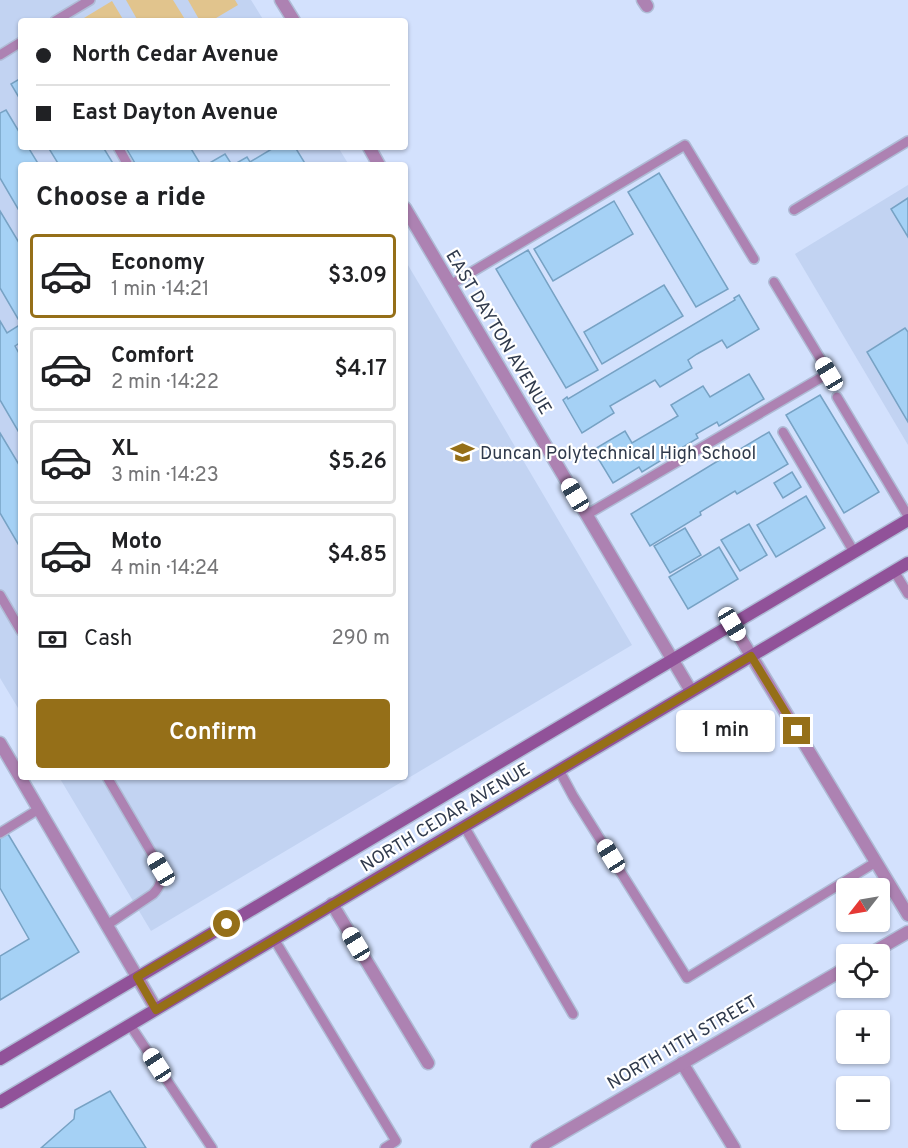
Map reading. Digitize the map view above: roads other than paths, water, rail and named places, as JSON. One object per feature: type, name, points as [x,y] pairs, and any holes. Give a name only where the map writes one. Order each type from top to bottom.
[{"type":"main road","name":"NORTH CEDAR AVENUE","points":[[0,1059],[908,518]]},
{"type":"main road","name":"NORTH CEDAR AVENUE","points":[[0,1102],[908,563]]},
{"type":"street","points":[[281,0],[292,18]]},
{"type":"street","name":"EAST DAYTON AVENUE","points":[[408,213],[691,691]]},
{"type":"street","points":[[732,624],[908,915]]},
{"type":"street","points":[[0,742],[18,773]]},
{"type":"street","points":[[22,780],[156,1010]]},
{"type":"street","points":[[332,904],[428,1062]]},
{"type":"street","points":[[887,944],[908,932]]},
{"type":"street","name":"NORTH 11TH STREET","points":[[537,1148],[836,974]]},
{"type":"street","points":[[682,1063],[734,1148]]},
{"type":"lane","points":[[60,18],[85,1]]},
{"type":"lane","points":[[0,55],[18,44]]},
{"type":"lane","points":[[794,210],[908,141]]},
{"type":"lane","points":[[450,285],[685,145],[754,258]]},
{"type":"lane","points":[[586,515],[829,374],[774,282]]},
{"type":"lane","points":[[837,397],[908,518]]},
{"type":"lane","points":[[783,432],[854,552]]},
{"type":"lane","points":[[894,571],[908,594]]},
{"type":"lane","points":[[0,595],[18,626]]},
{"type":"lane","points":[[559,770],[687,978],[876,862]]},
{"type":"lane","points":[[107,925],[153,894],[162,879],[161,869],[109,780]]},
{"type":"lane","points":[[0,833],[39,809]]},
{"type":"lane","points":[[464,826],[573,1014]]},
{"type":"lane","points":[[274,939],[396,1141],[385,1148]]},
{"type":"lane","points":[[130,1025],[212,1148]]},
{"type":"place","name":"Duncan Polytechnical High School","points":[[462,453]]}]
